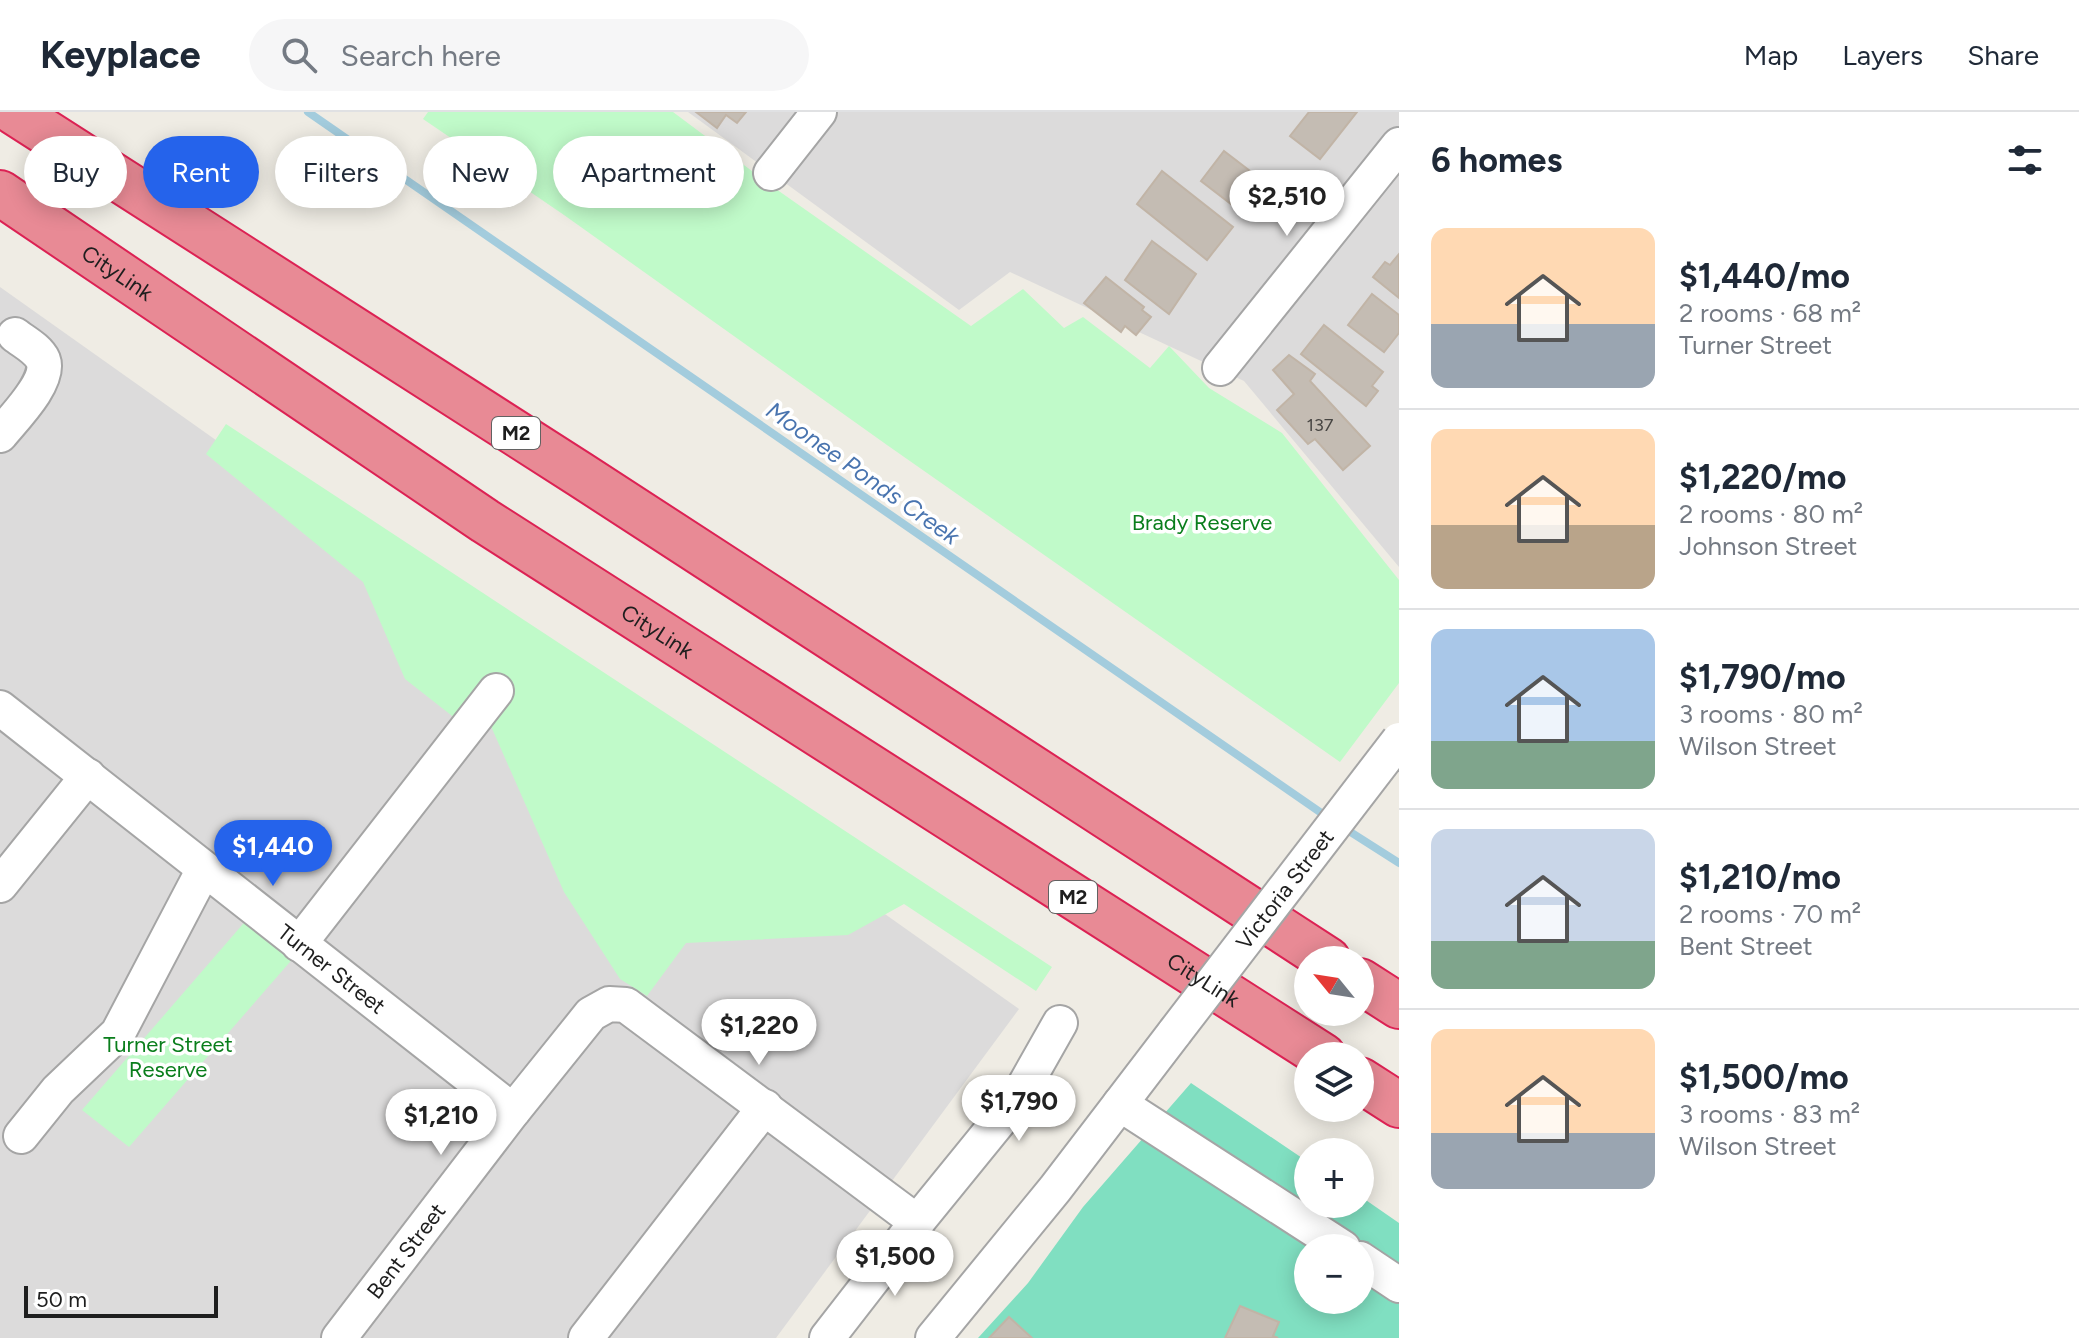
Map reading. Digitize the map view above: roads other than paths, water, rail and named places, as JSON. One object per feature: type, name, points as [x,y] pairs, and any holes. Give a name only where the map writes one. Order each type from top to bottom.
[{"type":"highway","name":"M2","points":[[14,112],[581,475],[1306,946]]},
{"type":"highway","name":"CityLink","points":[[4,196],[485,521],[1301,1042]]},
{"type":"highway","points":[[1374,990],[1399,1006]]},
{"type":"highway","points":[[1374,1089],[1399,1105]]},
{"type":"street","points":[[771,173],[819,112]]},
{"type":"street","points":[[1220,368],[1399,145]]},
{"type":"street","points":[[0,435],[38,386],[45,369],[37,351],[15,335]]},
{"type":"street","points":[[299,944],[496,691]]},
{"type":"street","name":"Turner Street","points":[[0,708],[513,1111]]},
{"type":"street","name":"Victoria Street","points":[[933,1338],[978,1286],[1120,1104],[1399,740]]},
{"type":"street","points":[[0,885],[88,776]]},
{"type":"street","points":[[21,1136],[58,1090],[118,1033],[204,869]]},
{"type":"street","name":"Bent Street","points":[[339,1338],[591,1014],[609,1004],[626,1005],[765,1107]]},
{"type":"street","points":[[827,1338],[1017,1099],[1060,1023]]},
{"type":"street","points":[[1120,1104],[1321,1234]]},
{"type":"street","points":[[586,1338],[765,1107],[917,1222]]},
{"type":"street","points":[[1374,1268],[1399,1285]]},
{"type":"waterway","name":"Moonee Ponds Creek","points":[[308,112],[1330,819]]},
{"type":"waterway","name":"Moonee Ponds Creek","points":[[1341,826],[1399,863]]},
{"type":"park label","name":"Brady Reserve","points":[[1202,522]]},
{"type":"park label","name":"Turner Street Reserve","points":[[168,1056]]}]
